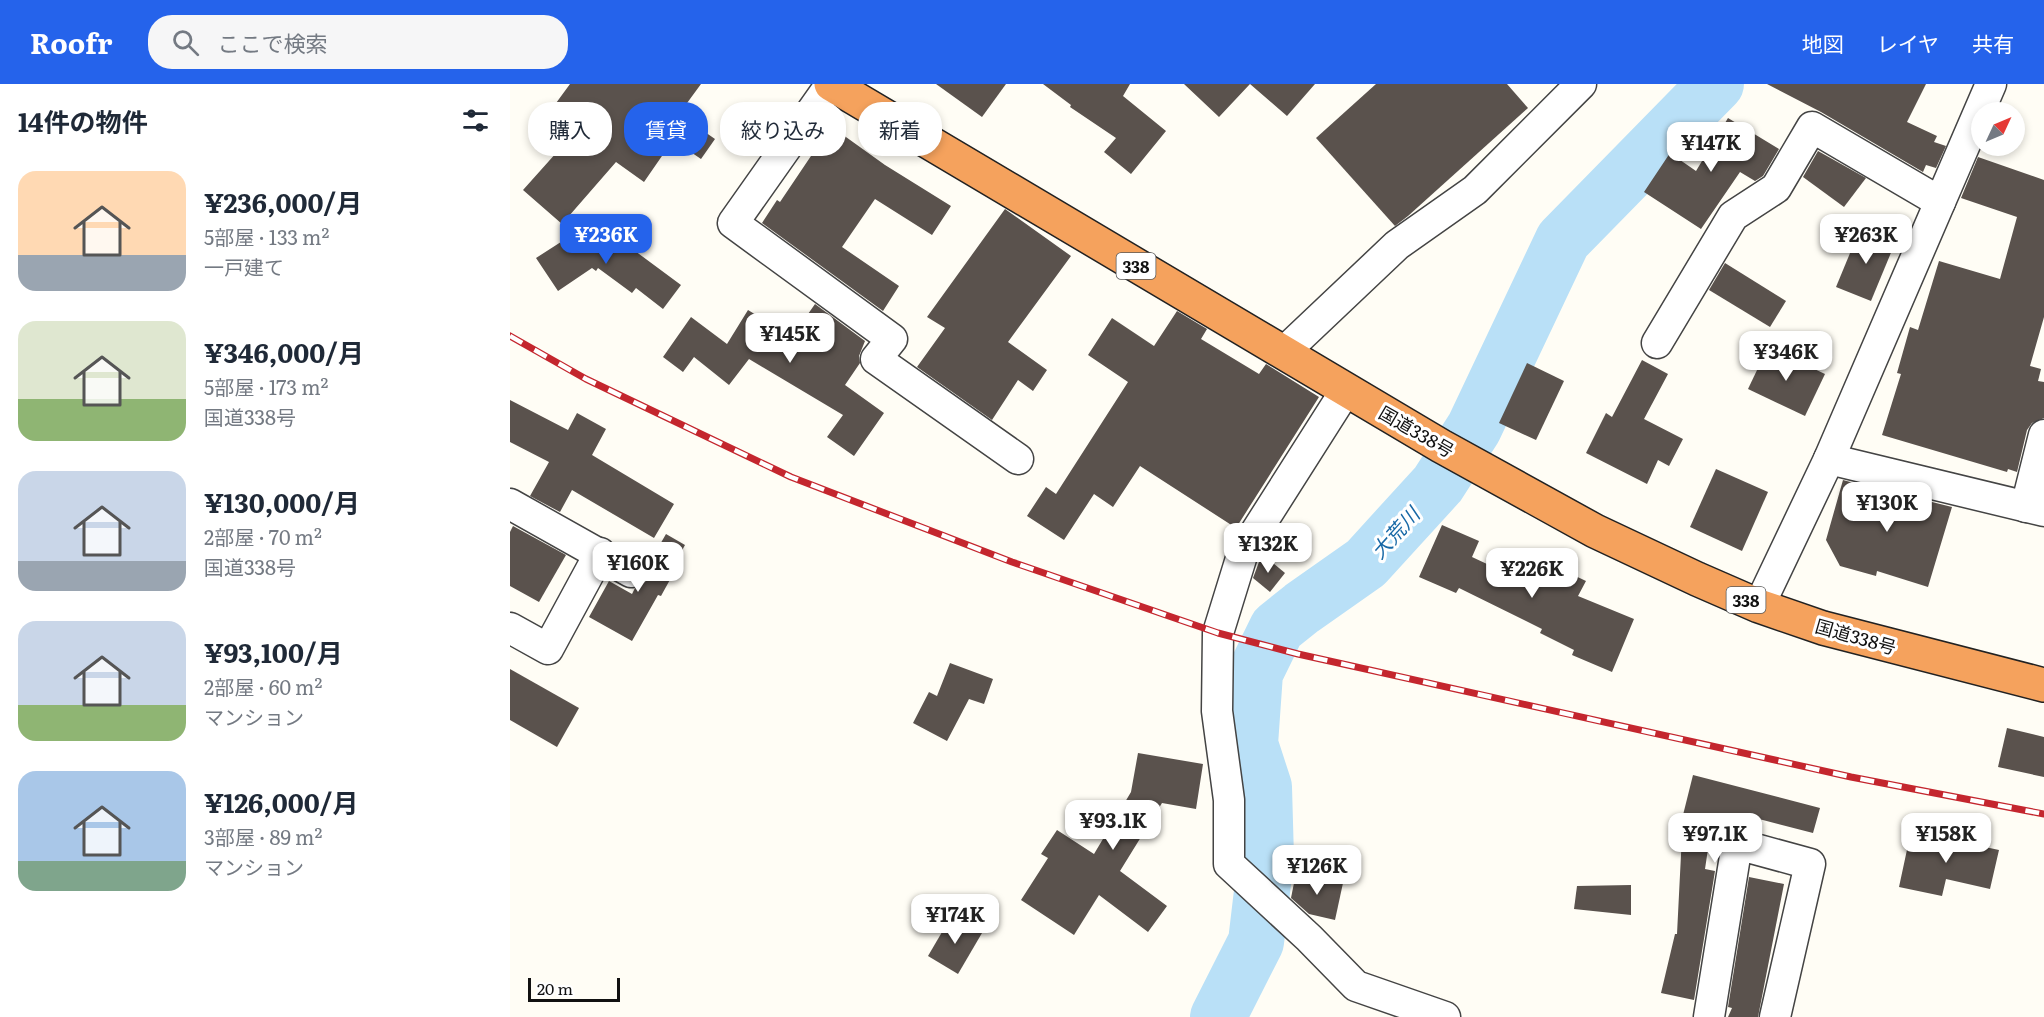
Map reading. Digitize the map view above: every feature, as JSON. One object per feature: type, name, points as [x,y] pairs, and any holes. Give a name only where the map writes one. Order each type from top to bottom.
[{"type":"highway","name":"国道338号","points":[[831,84],[1455,454],[1595,531],[1759,606],[1823,628],[2044,685]]},
{"type":"street","points":[[831,84],[733,223],[892,339],[876,359],[1018,459]]},
{"type":"street","points":[[1283,353],[1397,245],[1475,190],[1581,84]]},
{"type":"street","points":[[1759,606],[1828,459],[1991,84]]},
{"type":"street","points":[[1657,343],[1732,216],[1776,188],[1812,127],[1940,202]]},
{"type":"street","points":[[1346,390],[1243,552],[1218,633],[1217,711],[1228,800],[1229,864],[1309,938],[1356,986],[1446,1017]]},
{"type":"street","points":[[1828,459],[2035,509],[2044,435]]},
{"type":"street","points":[[510,504],[631,572]]},
{"type":"street","points":[[510,628],[548,649],[600,554]]},
{"type":"street","points":[[1709,1017],[1737,844],[1810,864],[1775,1017]]},
{"type":"building","points":[[570,84],[701,84],[688,102],[624,102],[624,156],[662,156],[644,182],[616,162],[562,224],[523,190],[553,156],[612,156],[612,102],[557,102]]},
{"type":"building","points":[[936,84],[1006,84],[982,117]]},
{"type":"building","points":[[1043,84],[1130,84],[1123,96],[1166,131],[1131,174],[1104,152],[1116,138],[1070,107],[1071,105]]},
{"type":"building","points":[[1184,84],[1250,84],[1219,117]]},
{"type":"building","points":[[1250,84],[1315,84],[1287,116]]},
{"type":"building","points":[[1376,84],[1507,84],[1528,108],[1395,226],[1316,138]]},
{"type":"building","points":[[1767,84],[1926,84],[1907,122],[1937,136],[1934,142],[1946,146],[1936,168],[1926,165],[1923,172],[1821,112]]},
{"type":"building","points":[[1728,118],[1779,149],[1763,176],[1755,181],[1740,172],[1701,229],[1644,192],[1670,153],[1696,171]]},
{"type":"building","points":[[708,134],[715,139],[708,149]]},
{"type":"building","points":[[846,137],[858,146],[858,156],[872,156],[951,206],[932,235],[875,199],[842,247],[899,286],[883,311],[762,223],[777,200],[780,202],[811,156],[846,156]]},
{"type":"building","points":[[1818,151],[1866,178],[1844,207],[1803,177]]},
{"type":"building","points":[[1978,157],[2044,180],[2044,317],[2030,366],[2041,369],[2038,381],[2044,382],[2044,418],[2032,423],[2027,430],[2017,472],[2008,469],[2007,472],[1882,435],[1901,374],[1897,373],[1910,327],[1918,330],[1939,261],[2000,279],[2017,217],[1961,198]]},
{"type":"building","points":[[1005,209],[1071,256],[1008,342],[1047,370],[1033,391],[1018,380],[992,420],[917,367],[945,328],[927,317]]},
{"type":"building","points":[[592,222],[629,251],[631,248],[681,285],[663,309],[636,288],[632,293],[598,268],[596,271],[592,268],[558,291],[536,258]]},
{"type":"building","points":[[1860,229],[1895,243],[1871,301],[1836,287]]},
{"type":"building","points":[[1725,263],[1786,301],[1770,327],[1709,290]]},
{"type":"building","points":[[815,304],[865,341],[859,356],[860,363],[845,385],[884,413],[854,456],[827,437],[843,415],[749,359],[729,385],[694,357],[683,372],[663,357],[691,317],[727,344],[748,310],[792,337]]},
{"type":"building","points":[[1177,311],[1207,329],[1201,339],[1259,374],[1266,364],[1319,397],[1236,528],[1140,466],[1113,507],[1094,494],[1064,540],[1027,516],[1046,487],[1056,494],[1128,382],[1088,355],[1112,318],[1154,346]]},
{"type":"building","points":[[1768,347],[1825,374],[1805,416],[1748,389]]},
{"type":"building","points":[[1642,360],[1668,374],[1644,419],[1683,439],[1669,466],[1658,460],[1647,484],[1586,453],[1606,413],[1612,417]]},
{"type":"building","points":[[1527,363],[1564,381],[1536,440],[1499,423]]},
{"type":"building","points":[[510,400],[568,430],[577,413],[606,429],[592,455],[674,504],[654,538],[572,490],[560,512],[530,496],[549,462],[510,442]]},
{"type":"building","points":[[1716,469],[1768,492],[1742,551],[1690,527]]},
{"type":"building","points":[[1843,480],[1912,499],[1912,497],[1952,507],[1928,587],[1877,571],[1876,576],[1840,566],[1826,540]]},
{"type":"building","points":[[1442,525],[1479,541],[1472,557],[1534,586],[1546,562],[1586,581],[1578,596],[1634,619],[1612,672],[1572,655],[1574,650],[1540,633],[1542,629],[1459,588],[1456,593],[1419,577]]},
{"type":"building","points":[[513,526],[566,555],[539,602],[510,586],[510,532]]},
{"type":"building","points":[[666,534],[685,545],[669,574],[672,576],[661,596],[658,595],[632,641],[589,617],[609,581],[632,594],[635,588],[646,581],[647,567]]},
{"type":"building","points":[[1262,554],[1285,573],[1270,592],[1253,578]]},
{"type":"building","points":[[950,663],[993,679],[984,704],[969,699],[947,741],[913,723],[929,692],[937,696]]},
{"type":"building","points":[[510,669],[579,708],[557,747],[510,720]]},
{"type":"building","points":[[2007,728],[2044,737],[2044,777],[1998,767]]},
{"type":"building","points":[[1138,753],[1203,764],[1196,809],[1162,803],[1120,871],[1167,906],[1148,932],[1099,895],[1074,935],[1021,900],[1048,858],[1041,854],[1057,830],[1094,854],[1131,792]]},
{"type":"building","points":[[1693,775],[1820,808],[1813,833],[1759,819],[1756,831],[1712,822],[1705,869],[1715,871],[1694,1000],[1661,993],[1675,934],[1677,934],[1683,815]]},
{"type":"building","points":[[1911,831],[1999,850],[1990,889],[1946,879],[1942,896],[1899,887]]},
{"type":"building","points":[[1296,873],[1343,883],[1335,920],[1309,914],[1291,898]]},
{"type":"building","points":[[1749,877],[1784,884],[1758,1017],[1728,1017],[1732,1008],[1728,1007]]},
{"type":"building","points":[[1631,885],[1631,915],[1574,909],[1577,886]]},
{"type":"building","points":[[952,915],[982,933],[958,974],[928,956]]},
{"type":"waterway","name":"大荒川","points":[[1218,1017],[1256,942],[1266,858],[1264,787],[1250,744],[1255,673],[1277,628],[1366,563],[1438,484],[1474,428],[1563,240],[1716,84]]},
{"type":"railway","points":[[510,336],[586,379],[791,477],[1012,562],[1218,633],[1298,654],[1851,777],[2044,814]]}]
